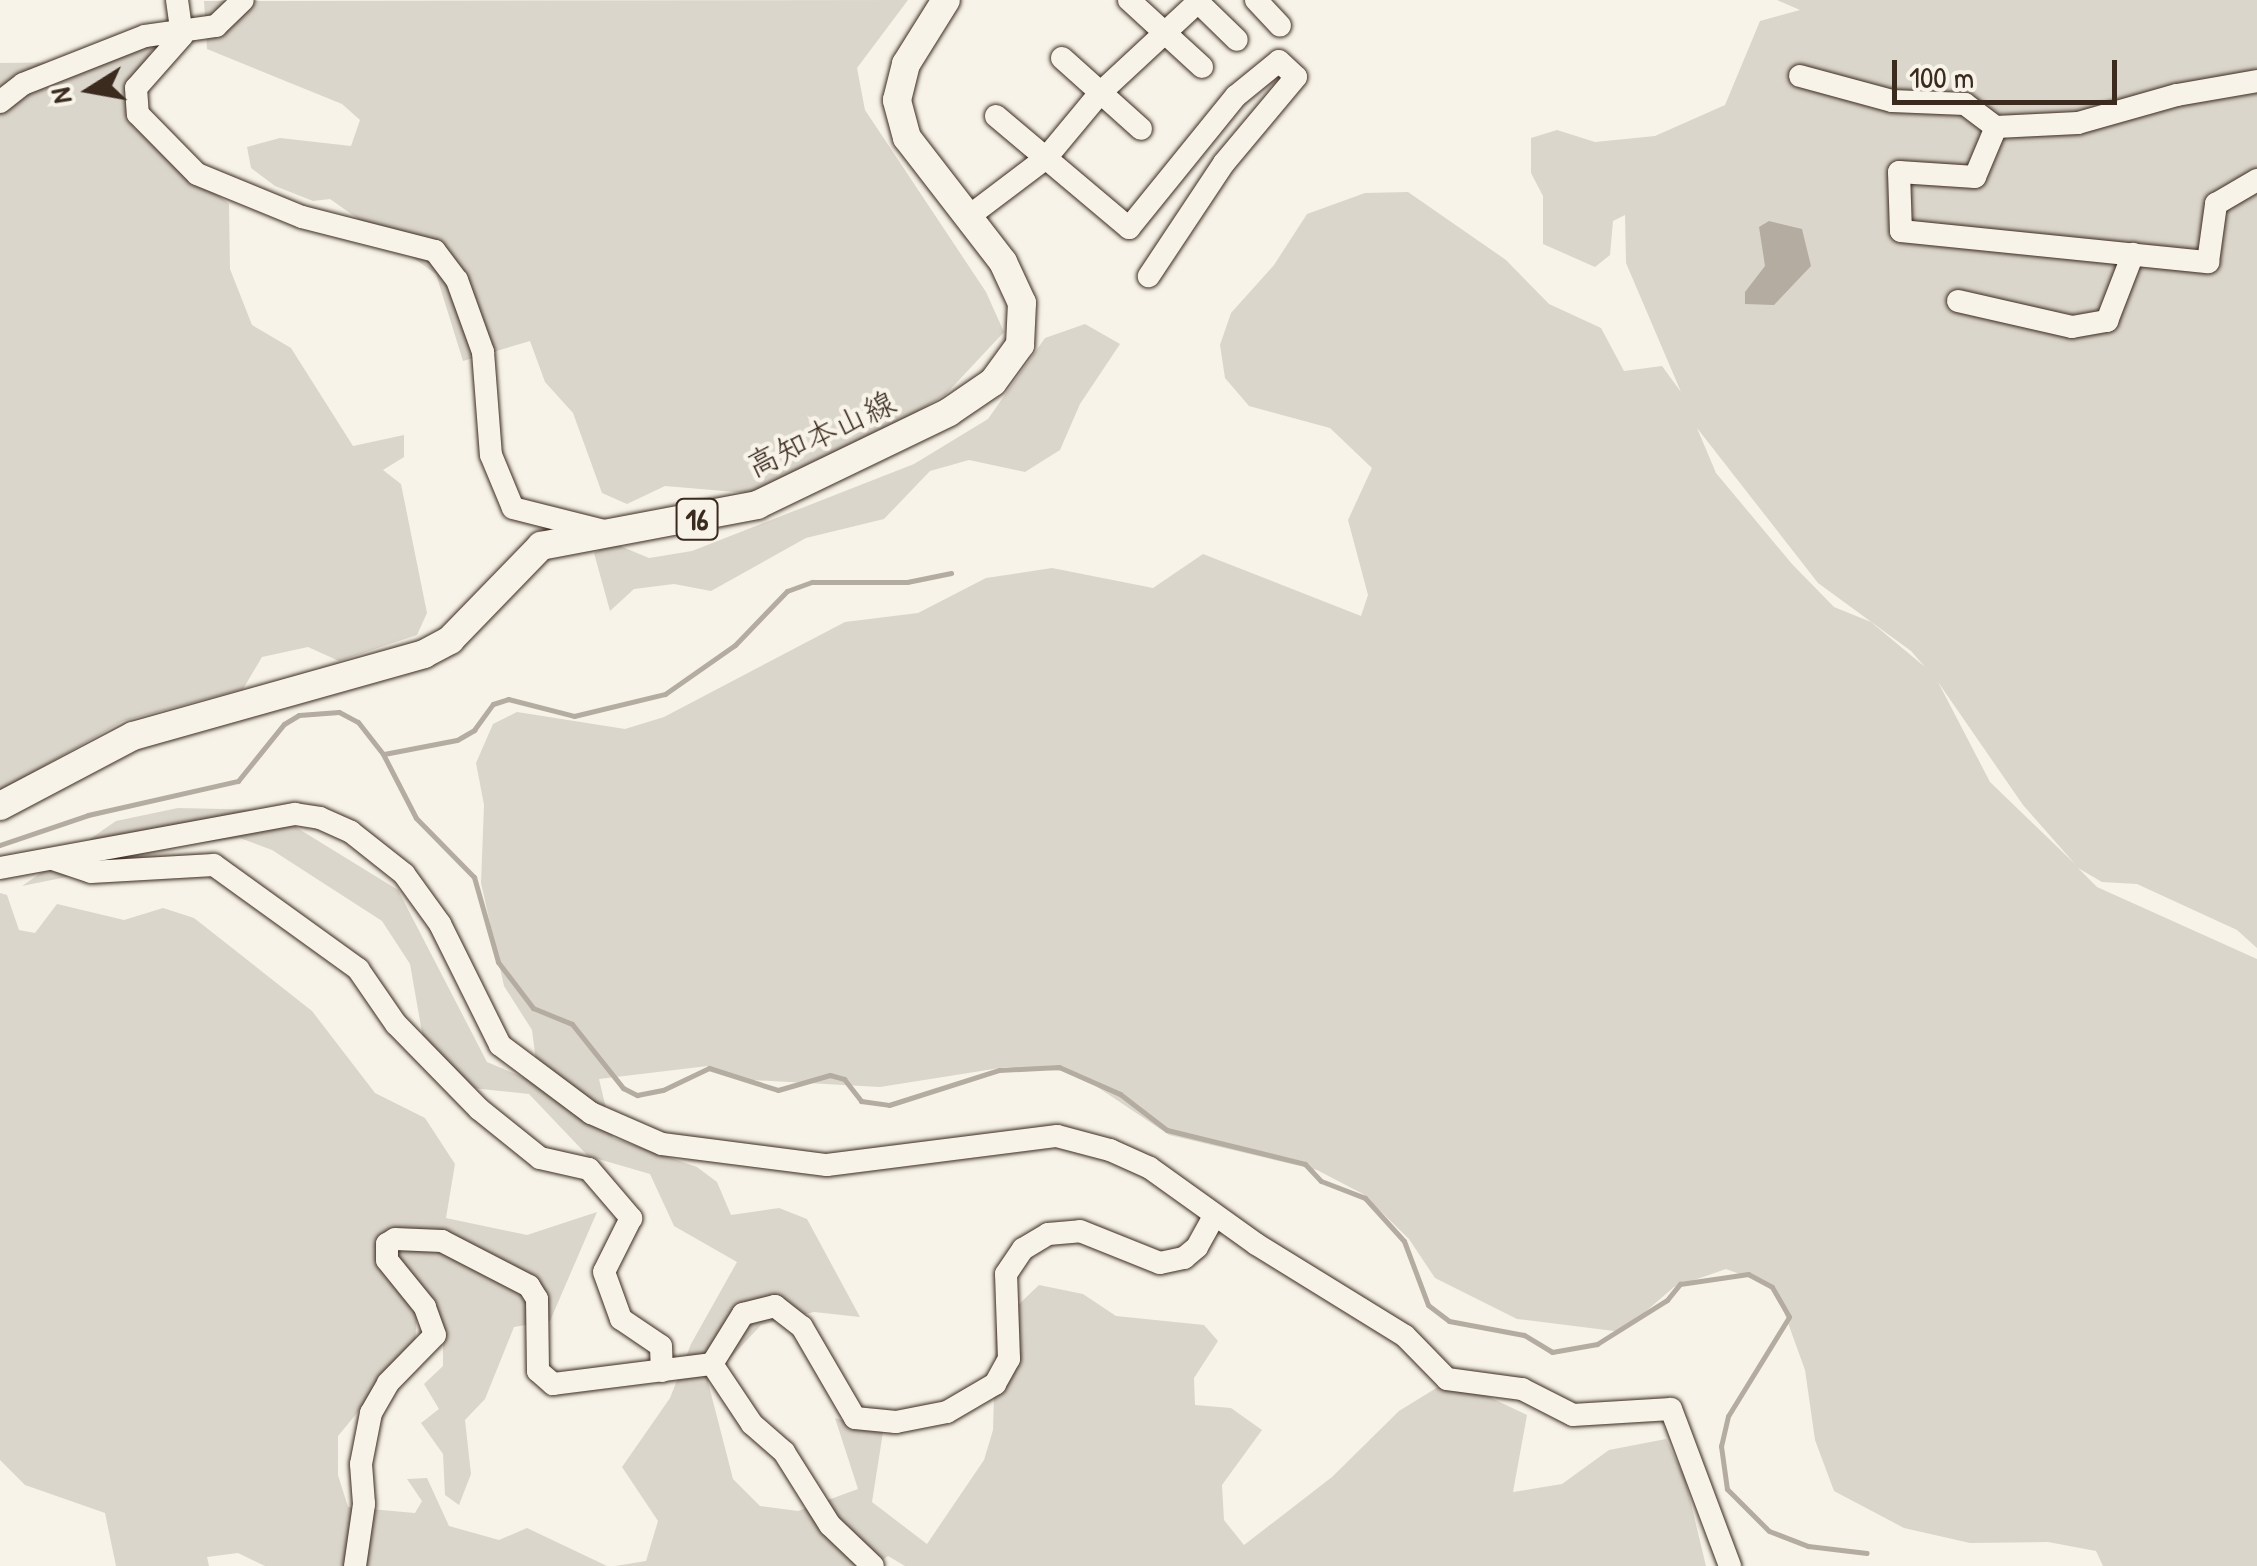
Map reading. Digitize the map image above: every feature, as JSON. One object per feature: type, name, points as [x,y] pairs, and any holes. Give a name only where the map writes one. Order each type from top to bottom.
[{"type":"main road","name":"高知本山線","points":[[0,806],[133,736],[424,654],[450,640],[541,546],[757,505],[949,412],[993,382],[1020,346],[1022,303],[1003,262],[906,138],[897,100],[906,64],[946,0]]},
{"type":"street","points":[[177,0],[182,36],[136,88],[138,114],[197,174],[302,217],[435,251],[456,280],[483,352],[491,456],[513,508],[604,531]]},
{"type":"street","points":[[0,102],[23,84],[145,36],[182,36],[216,26],[243,0]]},
{"type":"street","points":[[1129,0],[1202,67]]},
{"type":"street","points":[[1256,0],[1280,26]]},
{"type":"street","points":[[968,217],[1046,158],[1100,93],[1199,1],[1237,40]]},
{"type":"street","points":[[1062,58],[1141,129]]},
{"type":"street","points":[[996,116],[1129,228],[1236,96],[1278,61],[1296,77],[1224,163],[1150,276]]},
{"type":"street","points":[[1800,76],[1892,101],[1965,104],[1996,127],[2078,123],[2178,94],[2257,81]]},
{"type":"street","points":[[1996,127],[1975,177],[1898,172],[1901,231],[2208,262],[2216,204],[2257,180]]},
{"type":"street","points":[[1958,301],[2072,327],[2107,321],[2134,254]]},
{"type":"street","points":[[0,868],[295,814],[320,818],[351,832],[404,874],[440,924],[500,1045],[591,1113],[662,1144],[827,1165],[1057,1136],[1150,1168],[1214,1216],[1406,1336],[1447,1379],[1522,1389],[1573,1415],[1671,1409],[1730,1566]]},
{"type":"street","points":[[50,858],[91,872],[214,865],[358,969],[396,1024],[479,1109],[540,1158],[589,1169],[631,1218],[604,1272],[621,1319],[661,1346],[662,1371]]},
{"type":"street","points":[[712,1364],[742,1314],[776,1306],[802,1326],[855,1418],[896,1422],[947,1412],[995,1384],[1009,1360],[1006,1274],[1023,1249],[1048,1234],[1080,1231],[1160,1263],[1184,1258],[1197,1247],[1214,1216]]},
{"type":"street","points":[[355,1566],[364,1504],[360,1464],[371,1413],[388,1383],[435,1335],[425,1306],[392,1270],[386,1244],[410,1238],[442,1241],[529,1286],[537,1299],[538,1371],[553,1384],[712,1364]]},
{"type":"street","points":[[712,1364],[752,1424],[784,1452],[830,1525],[873,1566]]},
{"type":"shaded area","points":[[908,0],[857,68],[865,110],[986,292],[1004,332],[946,394],[875,437],[810,463],[777,489],[759,494],[665,486],[627,504],[602,493],[573,413],[545,382],[530,341],[463,361],[436,274],[330,199],[313,201],[275,186],[251,168],[247,147],[280,138],[351,146],[360,120],[342,104],[207,49],[204,1]]},
{"type":"shaded area","points":[[1777,0],[2257,0],[2257,948],[2237,930],[2137,884],[2102,882],[2078,868],[2097,887],[2257,959],[2257,1566],[2103,1566],[2096,1551],[2048,1542],[1970,1543],[1904,1528],[1834,1491],[1815,1440],[1805,1370],[1775,1287],[1726,1269],[1674,1287],[1622,1332],[1517,1319],[1435,1278],[1409,1239],[1363,1194],[1317,1170],[1169,1135],[1075,1072],[1006,1067],[880,1087],[752,1080],[708,1066],[599,1079],[613,1138],[697,1167],[717,1182],[731,1215],[779,1208],[807,1219],[860,1317],[814,1312],[761,1325],[708,1382],[733,1479],[760,1506],[798,1511],[858,1489],[835,1418],[883,1432],[872,1502],[927,1544],[984,1460],[993,1430],[996,1326],[1039,1285],[1083,1294],[1116,1316],[1204,1325],[1218,1341],[1194,1378],[1195,1405],[1231,1408],[1262,1430],[1222,1485],[1224,1520],[1244,1545],[1332,1477],[1399,1411],[1451,1379],[1527,1415],[1513,1492],[1562,1484],[1609,1450],[1666,1439],[1685,1479],[1706,1566],[905,1566],[888,1556],[874,1566],[615,1566],[646,1561],[658,1521],[622,1467],[670,1398],[691,1344],[737,1262],[674,1226],[650,1174],[588,1156],[529,1094],[472,1088],[423,1038],[410,964],[382,921],[272,850],[240,838],[147,849],[91,872],[22,886],[116,821],[178,808],[268,810],[398,890],[487,1062],[539,1084],[532,1030],[504,986],[481,883],[484,805],[476,763],[493,724],[517,712],[625,729],[664,717],[845,622],[918,613],[986,578],[1052,568],[1153,588],[1203,554],[1361,616],[1368,595],[1348,520],[1372,468],[1330,428],[1249,406],[1225,378],[1220,345],[1231,313],[1274,265],[1307,214],[1365,193],[1408,192],[1506,260],[1549,304],[1601,328],[1624,371],[1662,366],[1681,392],[1626,263],[1625,215],[1613,221],[1610,255],[1595,267],[1543,244],[1543,196],[1531,173],[1531,138],[1557,130],[1595,142],[1655,136],[1725,105],[1760,21],[1800,10]],"holes":[[[1697,428],[1818,583],[1911,651],[1925,667],[1871,622],[1834,607],[1792,564],[1716,473]],[[1938,682],[2023,805],[2075,864],[1990,782]]]},
{"type":"shaded area","points":[[159,39],[134,80],[134,127],[229,204],[230,269],[252,325],[291,348],[353,446],[404,435],[404,457],[383,470],[401,484],[427,613],[417,635],[339,661],[308,647],[262,657],[243,689],[123,721],[0,791],[0,63],[81,62]]},
{"type":"shaded area","points":[[1769,221],[1802,229],[1811,266],[1774,305],[1745,304],[1745,292],[1765,266],[1759,227]]},
{"type":"shaded area","points":[[1085,324],[1120,344],[1080,404],[1060,450],[1025,472],[969,460],[930,471],[884,519],[806,538],[711,591],[674,584],[634,589],[610,611],[594,553],[613,543],[649,558],[692,551],[914,464],[988,419],[1045,338]]},
{"type":"shaded area","points":[[0,893],[7,895],[19,930],[35,933],[57,904],[124,920],[163,908],[194,918],[312,1011],[375,1093],[425,1118],[455,1164],[446,1218],[527,1235],[597,1212],[550,1321],[514,1327],[485,1399],[465,1420],[471,1474],[459,1505],[445,1495],[443,1454],[421,1423],[439,1409],[424,1384],[443,1366],[443,1331],[417,1316],[415,1343],[338,1436],[338,1475],[348,1507],[415,1513],[422,1501],[407,1479],[427,1478],[449,1526],[499,1540],[527,1528],[607,1566],[265,1566],[238,1553],[207,1557],[209,1566],[116,1566],[105,1513],[25,1485],[0,1460]]},
{"type":"waterway","points":[[384,754],[457,740],[474,730],[493,704],[508,699],[574,716],[665,694],[735,645],[787,591],[812,582],[907,582],[951,573]]},
{"type":"waterway","points":[[0,845],[88,815],[238,781],[284,724],[299,715],[339,712],[358,722],[383,754],[416,818],[474,877],[498,962],[533,1008],[572,1024],[623,1088],[637,1095],[663,1090],[709,1068],[778,1090],[830,1075],[844,1079],[861,1101],[889,1105],[999,1070],[1059,1067],[1120,1094],[1167,1130],[1305,1164],[1321,1181],[1365,1198],[1404,1241],[1428,1305],[1449,1321],[1524,1335],[1552,1352],[1597,1344],[1667,1300],[1680,1284],[1748,1274],[1772,1287],[1789,1317],[1728,1416],[1721,1446],[1727,1489],[1769,1531],[1808,1546],[1867,1553]]}]
